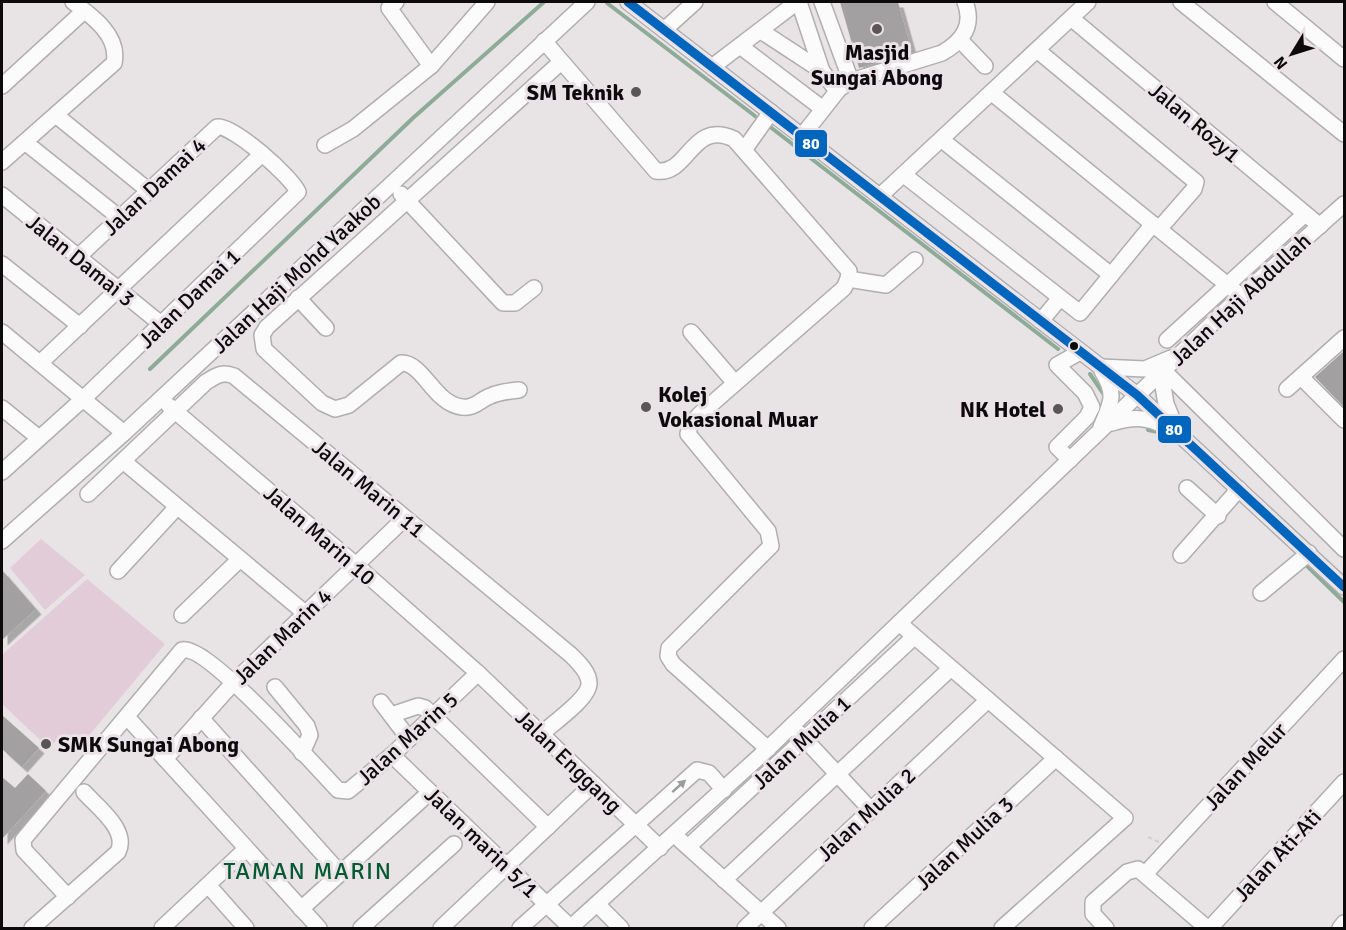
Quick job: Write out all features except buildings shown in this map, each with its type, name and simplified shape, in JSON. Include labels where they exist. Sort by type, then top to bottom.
[{"type":"street","points":[[325,145],[353,129],[431,66],[487,2]]},
{"type":"street","name":"Jalan Haji Mohd Yaakob","points":[[2,541],[124,433],[587,2]]},
{"type":"street","points":[[628,2],[1137,395],[1344,587]]},
{"type":"street","points":[[664,30],[694,2]]},
{"type":"street","points":[[712,67],[798,2],[822,71],[837,91]]},
{"type":"street","points":[[822,2],[850,81]]},
{"type":"street","points":[[802,136],[837,91],[850,81],[942,53],[960,40],[968,24],[964,2]]},
{"type":"street","points":[[1181,2],[1344,134]]},
{"type":"street","points":[[1275,2],[1344,59]]},
{"type":"street","points":[[880,196],[1071,18],[1083,3]]},
{"type":"street","points":[[389,4],[431,66]]},
{"type":"street","points":[[2,86],[79,6],[112,39],[116,52],[114,63],[57,116],[2,162]]},
{"type":"street","name":"Jalan Rozy1","points":[[1071,18],[1320,226]]},
{"type":"street","points":[[761,31],[822,71]]},
{"type":"street","points":[[960,40],[985,66]]},
{"type":"street","points":[[544,41],[656,171],[669,170],[704,138],[713,134],[722,134],[734,139],[849,270],[849,279],[844,288],[699,415],[690,425],[688,434],[768,531],[771,546],[669,648],[668,656],[673,664],[768,749]]},
{"type":"street","points":[[740,46],[823,109]]},
{"type":"street","points":[[904,176],[1080,313],[1111,275],[1194,189],[1196,183],[1037,50]]},
{"type":"street","points":[[519,390],[488,397],[466,408],[452,406],[414,368],[408,363],[401,363],[349,405],[342,408],[330,407],[264,349],[262,342],[267,327],[561,62]]},
{"type":"street","points":[[992,93],[1241,296]]},
{"type":"street","points":[[744,150],[771,112]]},
{"type":"street","points":[[57,116],[149,191]]},
{"type":"street","name":"Jalan Damai 4","points":[[78,257],[217,127],[228,129],[262,154]]},
{"type":"street","points":[[942,140],[1111,275]]},
{"type":"street","points":[[26,142],[120,218]]},
{"type":"street","points":[[40,363],[262,154]]},
{"type":"street","name":"Jalan Damai 1","points":[[2,470],[39,438],[87,402],[161,324],[295,197],[298,192],[296,187],[262,154]]},
{"type":"street","points":[[391,184],[503,303],[515,303],[534,288]]},
{"type":"street","name":"Jalan Damai 3","points":[[2,195],[161,324]]},
{"type":"street","name":"Jalan Haji Abdullah","points":[[570,928],[768,749],[1241,296],[1344,204]]},
{"type":"street","points":[[1167,340],[1305,214]]},
{"type":"street","points":[[849,279],[886,285],[915,261]]},
{"type":"street","points":[[2,264],[80,326]]},
{"type":"street","points":[[298,298],[326,328]]},
{"type":"street","points":[[1041,321],[1060,298]]},
{"type":"street","points":[[2,332],[124,433]]},
{"type":"street","points":[[691,333],[735,383]]},
{"type":"street","points":[[1287,389],[1302,378],[1344,338]]},
{"type":"street","points":[[1070,460],[1057,447],[1087,417],[1092,407],[1085,393],[1057,365],[1080,352]]},
{"type":"street","points":[[1099,364],[1145,369],[1161,364],[1183,352]]},
{"type":"street","points":[[1097,435],[1112,401],[1112,389],[1099,364]]},
{"type":"street","points":[[1162,372],[1166,404],[1179,434]]},
{"type":"street","points":[[1162,372],[1344,549]]},
{"type":"street","name":"Jalan Marin 11","points":[[88,494],[206,382],[219,374],[226,373],[234,376],[571,655],[583,668],[589,683],[585,695],[541,734]]},
{"type":"street","points":[[1302,378],[1344,420]]},
{"type":"street","name":"Jalan Marin 10","points":[[160,398],[356,565],[478,673]]},
{"type":"street","points":[[2,408],[39,438]]},
{"type":"street","points":[[1109,424],[1130,418],[1144,418],[1179,434]]},
{"type":"street","points":[[123,461],[305,613]]},
{"type":"street","points":[[1187,488],[1218,516]]},
{"type":"street","points":[[1181,555],[1218,516],[1239,489]]},
{"type":"street","points":[[118,571],[177,507]]},
{"type":"street","name":"Jalan Marin 4","points":[[165,759],[234,682],[405,518]]},
{"type":"street","points":[[1261,593],[1309,553]]},
{"type":"street","points":[[182,615],[240,559]]},
{"type":"street","points":[[899,623],[1125,818],[1002,928]]},
{"type":"street","name":"Jalan Mulia 1","points":[[687,847],[914,637]]},
{"type":"street","name":"Jalan Marin 5","points":[[127,717],[179,652],[184,649],[192,650],[234,682],[338,790],[343,792],[348,791],[393,755],[478,673]]},
{"type":"street","name":"Jalan Melur","points":[[1146,873],[1344,659]]},
{"type":"street","points":[[724,880],[951,668]]},
{"type":"street","name":"Jalan Enggang","points":[[478,673],[660,848]]},
{"type":"street","points":[[275,687],[308,726],[310,735],[302,753]]},
{"type":"street","name":"Jalan Mulia 2","points":[[745,928],[988,700]]},
{"type":"street","points":[[381,702],[409,739]]},
{"type":"street","points":[[391,715],[418,706],[434,716],[548,827]]},
{"type":"street","points":[[68,897],[24,850],[23,840],[62,791],[127,717],[319,928]]},
{"type":"street","points":[[201,718],[340,873]]},
{"type":"street","points":[[792,726],[871,810]]},
{"type":"street","name":"Jalan marin 5/1","points":[[393,755],[570,928]]},
{"type":"street","name":"Jalan Mulia 3","points":[[872,928],[1056,758]]},
{"type":"street","points":[[520,928],[697,770],[709,773],[724,790]]},
{"type":"street","name":"Jalan Ati-Ati","points":[[1209,928],[1344,782]]},
{"type":"street","points":[[441,928],[593,784]]},
{"type":"street","points":[[32,928],[118,852],[122,844],[120,834],[113,824],[84,792]]},
{"type":"street","points":[[301,909],[430,792]]},
{"type":"street","points":[[674,835],[778,928]]},
{"type":"street","points":[[361,928],[454,844]]},
{"type":"street","points":[[169,926],[246,849]]},
{"type":"street","points":[[1106,928],[1093,914],[1093,903],[1132,869],[1146,873],[1209,928]]},
{"type":"street","points":[[208,885],[246,928]]},
{"type":"street","points":[[597,904],[621,928]]},
{"type":"street","points":[[1340,928],[1344,924]]},
{"type":"shaded area","points":[[41,539],[85,575],[45,610],[10,568]]},
{"type":"shaded area","points":[[87,579],[165,644],[77,750],[61,736],[49,748],[2,704],[2,655]]},
{"type":"waterway","points":[[150,369],[413,118],[544,2]]},
{"type":"waterway","points":[[607,3],[755,116]]},
{"type":"waterway","points":[[769,126],[1058,349]]},
{"type":"waterway","points":[[1090,374],[1105,396]]},
{"type":"waterway","points":[[1148,430],[1158,432]]},
{"type":"waterway","points":[[1303,562],[1344,602]]},
{"type":"transit line","name":"80","points":[[628,2],[1137,395],[1344,587]]},
{"type":"place","name":"Masjid Sungai Abong","points":[[877,29]]},
{"type":"place","name":"SM Teknik","points":[[636,92]]},
{"type":"place","name":"Kolej Vokasional Muar","points":[[646,407]]},
{"type":"place","name":"NK Hotel","points":[[1058,409]]},
{"type":"place","name":"SMK Sungai Abong","points":[[46,744]]},
{"type":"district","name":"TAMAN MARIN","points":[[308,871]]}]
